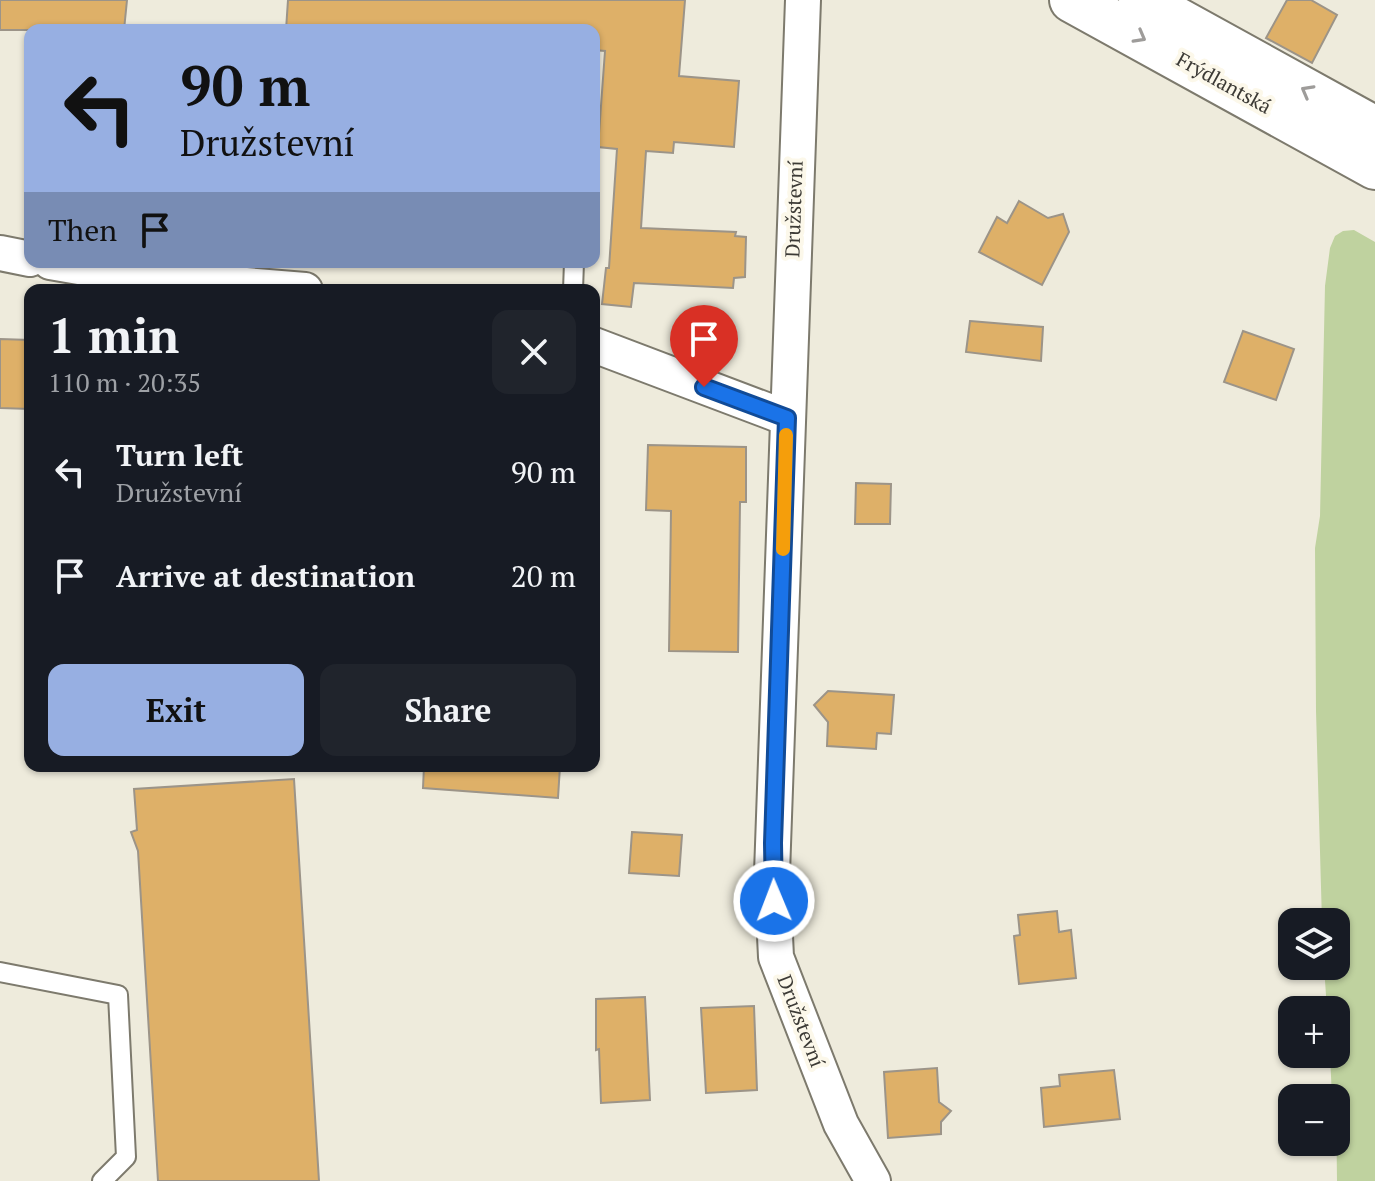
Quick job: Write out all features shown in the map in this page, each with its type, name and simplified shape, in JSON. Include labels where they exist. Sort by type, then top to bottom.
[{"type":"main road","name":"Frýdlantská","points":[[1072,0],[1375,167]]},
{"type":"main road","name":"Frýdlantská","points":[[1141,0],[1375,129]]},
{"type":"street","name":"Družstevní","points":[[803,0],[772,873],[776,957],[841,1124],[873,1181]]},
{"type":"street","points":[[0,253],[24,258]]},
{"type":"street","points":[[85,268],[125,275],[233,284]]},
{"type":"street","points":[[600,347],[787,418]]},
{"type":"lane","points":[[0,972],[118,995],[126,1157],[102,1181]]},
{"type":"green space","points":[[1354,230],[1375,242],[1375,1181],[1337,1181],[1337,1156],[1350,1156],[1350,1084],[1331,1084],[1331,1068],[1350,1068],[1350,996],[1326,996],[1325,980],[1350,980],[1350,908],[1322,908],[1315,548],[1320,516],[1325,286],[1330,248],[1335,236]]},
{"type":"building","points":[[0,0],[127,0],[125,24],[24,24],[24,30],[0,30]]},
{"type":"building","points":[[288,0],[685,0],[679,76],[739,81],[734,147],[674,142],[673,153],[646,151],[641,228],[736,232],[735,236],[746,237],[745,277],[734,278],[733,288],[634,283],[631,307],[602,304],[606,268],[609,268],[617,149],[600,147],[605,51],[600,51],[600,24],[286,24]]},
{"type":"building","points":[[1287,0],[1311,0],[1337,15],[1312,63],[1266,38]]},
{"type":"building","points":[[1019,201],[1048,218],[1063,214],[1069,232],[1042,285],[979,252],[997,217],[1007,223]]},
{"type":"building","points":[[970,321],[1043,327],[1041,361],[966,352]]},
{"type":"building","points":[[1243,331],[1294,349],[1276,400],[1224,382]]},
{"type":"building","points":[[0,339],[24,340],[24,409],[0,408]]},
{"type":"building","points":[[648,445],[746,447],[746,502],[740,502],[738,652],[669,651],[671,511],[646,510]]},
{"type":"building","points":[[856,483],[891,484],[890,524],[855,524]]},
{"type":"building","points":[[828,691],[894,695],[891,734],[877,733],[876,749],[827,746],[828,722],[814,705]]},
{"type":"building","points":[[424,772],[560,772],[558,798],[423,788]]},
{"type":"building","points":[[294,779],[319,1181],[158,1181],[138,851],[131,832],[137,830],[134,789]]},
{"type":"building","points":[[632,832],[682,835],[679,876],[629,873]]},
{"type":"building","points":[[1057,911],[1059,932],[1071,930],[1076,978],[1019,984],[1014,936],[1020,935],[1018,915]]},
{"type":"building","points":[[645,997],[650,1100],[601,1103],[599,1049],[596,1050],[596,999]]},
{"type":"building","points":[[754,1006],[757,1090],[706,1093],[701,1008]]},
{"type":"building","points":[[937,1068],[939,1102],[951,1111],[941,1122],[941,1134],[888,1138],[884,1072]]},
{"type":"building","points":[[1114,1070],[1120,1119],[1044,1127],[1041,1088],[1060,1086],[1059,1075]]},
{"type":"slow traffic","points":[[783,549],[786,435]]},
{"type":"route","points":[[704,387],[787,418],[772,873],[774,901]]}]
